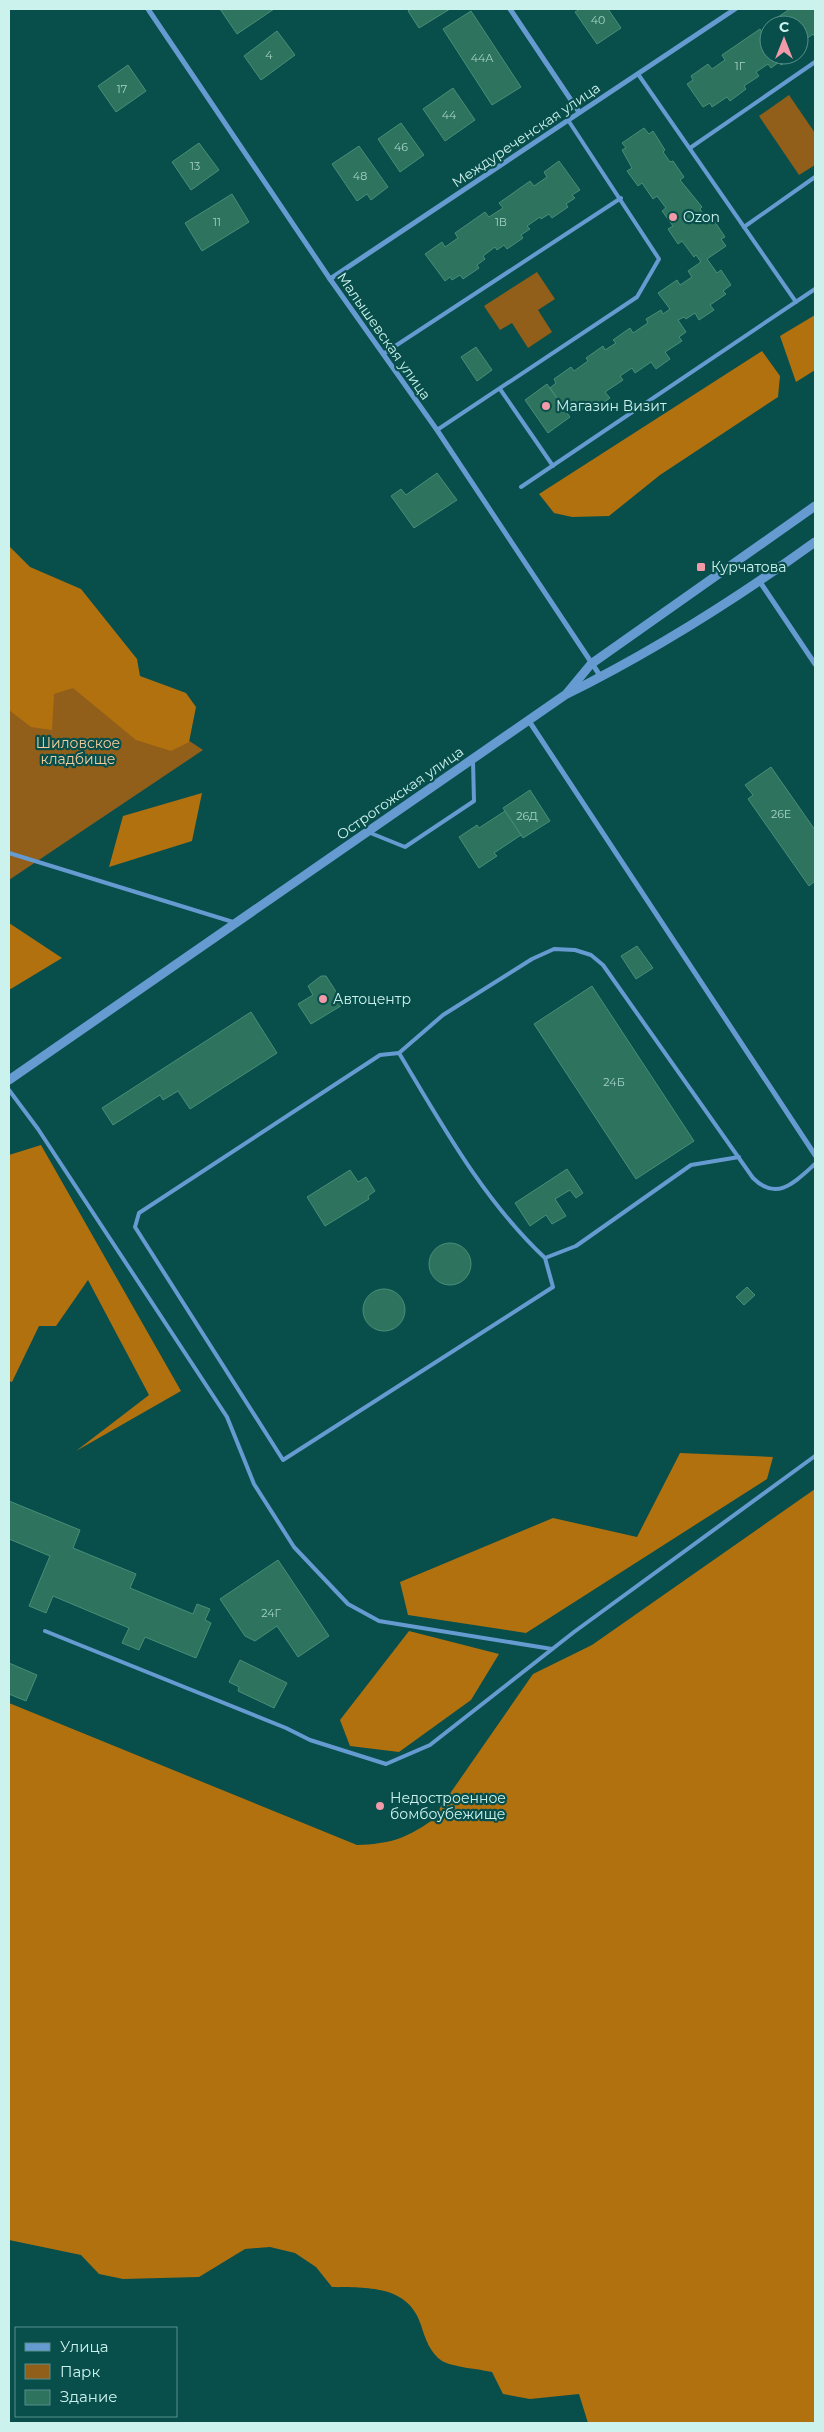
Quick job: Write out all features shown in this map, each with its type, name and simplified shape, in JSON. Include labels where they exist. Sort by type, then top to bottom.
[{"type":"street","name":"Малышевская улица","points":[[148,9],[330,279],[438,430],[601,677]]},
{"type":"street","points":[[510,9],[579,112]]},
{"type":"street","name":"Междуреченская улица","points":[[330,279],[735,9]]},
{"type":"street","points":[[565,695],[591,664],[815,506]]},
{"type":"street","name":"Острогожская улица","points":[[9,1080],[565,695],[601,677],[760,582],[815,542]]},
{"type":"street","points":[[760,582],[815,664]]},
{"type":"street","points":[[529,721],[815,1155]]},
{"type":"lane","points":[[690,148],[815,62]]},
{"type":"lane","points":[[638,74],[796,302]]},
{"type":"lane","points":[[438,430],[637,297],[659,259],[621,198],[568,120]]},
{"type":"lane","points":[[744,227],[815,177]]},
{"type":"lane","points":[[383,354],[621,198]]},
{"type":"lane","points":[[522,487],[815,289]]},
{"type":"lane","points":[[500,389],[553,466]]},
{"type":"lane","points":[[368,832],[405,847],[474,801],[473,759]]},
{"type":"lane","points":[[9,853],[236,923]]},
{"type":"lane","points":[[399,1053],[458,1151],[516,1231],[545,1258],[553,1287],[284,1460],[135,1227],[139,1213],[380,1055],[399,1053],[443,1015],[532,959],[554,949],[575,950],[591,955],[603,965],[762,1187],[774,1191],[796,1182],[815,1164]]},
{"type":"lane","points":[[9,1090],[38,1129],[227,1417],[254,1484],[294,1547],[348,1604],[378,1621],[552,1649]]},
{"type":"lane","points":[[545,1258],[576,1246],[691,1165],[739,1157]]},
{"type":"lane","points":[[45,1631],[286,1728],[310,1740],[386,1764],[430,1745],[552,1649],[815,1456]]},
{"type":"green space","points":[[789,95],[815,133],[815,165],[799,175],[759,116]]},
{"type":"green space","points":[[537,272],[555,299],[538,310],[552,332],[528,348],[512,323],[500,330],[484,306]]},
{"type":"green space","name":"Шиловское кладбище","points":[[9,622],[203,750],[9,880]]},
{"type":"shaded area","points":[[815,315],[815,370],[796,382],[780,336]]},
{"type":"shaded area","points":[[762,351],[780,376],[778,397],[660,475],[609,516],[572,517],[554,513],[539,494]]},
{"type":"shaded area","points":[[9,546],[30,567],[81,589],[137,659],[140,676],[186,693],[196,707],[189,742],[171,751],[136,740],[73,688],[54,694],[52,730],[31,727],[9,710]]},
{"type":"shaded area","points":[[202,793],[192,841],[109,867],[123,816]]},
{"type":"shaded area","points":[[9,923],[62,958],[9,990]]},
{"type":"shaded area","points":[[41,1145],[181,1391],[76,1451],[149,1395],[88,1280],[56,1326],[39,1326],[12,1382],[9,1381],[9,1155]]},
{"type":"shaded area","points":[[680,1453],[773,1457],[767,1479],[526,1633],[408,1615],[400,1582],[553,1518],[637,1537]]},
{"type":"shaded area","points":[[815,1489],[815,2423],[588,2423],[579,2394],[530,2399],[503,2394],[492,2372],[452,2365],[438,2358],[428,2345],[415,2312],[396,2295],[372,2289],[332,2287],[316,2267],[295,2253],[270,2247],[245,2249],[199,2277],[123,2279],[99,2274],[81,2255],[9,2240],[9,1703],[357,1845],[388,1842],[405,1836],[431,1821],[533,1674],[592,1645]]},
{"type":"shaded area","points":[[409,1631],[499,1654],[471,1700],[399,1752],[350,1746],[340,1720]]},
{"type":"building","points":[[220,9],[274,9],[237,34]]},
{"type":"building","points":[[412,9],[450,9],[419,28],[408,11]]},
{"type":"building","points":[[580,9],[608,9],[621,28],[597,44],[575,12]]},
{"type":"building","points":[[790,9],[815,9],[815,37],[813,34],[809,37],[809,15],[781,15]]},
{"type":"building","points":[[471,11],[521,87],[492,105],[443,29]]},
{"type":"building","points":[[759,30],[759,65],[766,65],[756,72],[759,76],[744,86],[746,89],[730,101],[727,97],[712,107],[710,103],[703,107],[687,84],[693,80],[691,76],[708,64],[712,69],[725,60],[722,55]]},
{"type":"building","points":[[277,31],[295,55],[261,80],[244,56]]},
{"type":"building","points":[[128,65],[146,91],[116,112],[98,86]]},
{"type":"building","points":[[453,88],[475,120],[445,141],[423,109]]},
{"type":"building","points":[[401,123],[424,155],[400,172],[378,139]]},
{"type":"building","points":[[644,128],[649,134],[653,131],[665,150],[663,152],[670,162],[673,161],[684,177],[680,180],[702,207],[700,209],[709,222],[713,219],[725,237],[721,239],[726,246],[707,259],[717,273],[721,270],[731,285],[723,291],[726,294],[710,305],[714,310],[699,320],[695,313],[686,319],[684,317],[678,320],[686,332],[679,337],[682,341],[665,352],[670,359],[656,369],[651,362],[635,373],[632,368],[620,376],[623,380],[605,392],[610,398],[596,408],[592,402],[577,413],[574,408],[567,413],[550,388],[556,383],[554,379],[571,367],[574,371],[588,361],[586,358],[603,346],[605,350],[616,343],[613,340],[630,328],[633,333],[648,323],[646,319],[661,310],[663,314],[670,309],[658,293],[677,280],[680,285],[692,277],[688,271],[701,262],[696,255],[694,257],[682,241],[678,244],[668,229],[673,226],[662,211],[666,208],[657,196],[653,199],[642,183],[638,186],[627,171],[632,168],[622,150],[626,148],[622,143]]},
{"type":"building","points":[[199,143],[219,170],[191,190],[172,162]]},
{"type":"building","points":[[359,146],[388,187],[371,200],[367,194],[357,201],[332,164]]},
{"type":"building","points":[[559,161],[580,190],[572,195],[575,198],[566,204],[568,207],[552,218],[549,214],[541,219],[540,217],[527,226],[530,229],[521,235],[523,238],[507,249],[504,245],[497,250],[495,247],[483,256],[485,259],[477,265],[479,268],[463,279],[460,275],[452,280],[450,277],[445,281],[425,254],[442,242],[445,247],[458,238],[455,233],[485,212],[489,217],[503,208],[499,203],[530,181],[534,186],[547,177],[544,172]]},
{"type":"building","points":[[232,194],[249,222],[202,251],[185,223]]},
{"type":"building","points":[[476,347],[492,370],[477,381],[461,357]]},
{"type":"building","name":"Магазин Визит","points":[[547,384],[570,417],[548,433],[525,400]]},
{"type":"building","points":[[437,473],[457,500],[414,528],[391,496],[401,489],[406,495]]},
{"type":"building","points":[[771,767],[815,830],[815,881],[809,886],[748,799],[753,795],[745,785]]},
{"type":"building","points":[[530,790],[550,821],[523,838],[503,808]]},
{"type":"building","points":[[505,811],[521,835],[494,853],[497,856],[479,868],[459,837],[477,825],[479,828]]},
{"type":"building","points":[[637,946],[653,968],[636,979],[621,956]]},
{"type":"building","name":"Автоцентр","points":[[321,976],[326,976],[344,1004],[311,1024],[298,1004],[313,995],[308,986]]},
{"type":"building","points":[[592,986],[694,1141],[636,1179],[534,1024]]},
{"type":"building","points":[[251,1012],[277,1053],[190,1109],[178,1091],[163,1100],[160,1095],[113,1125],[102,1108]]},
{"type":"building","points":[[567,1169],[583,1193],[576,1198],[570,1190],[555,1199],[566,1216],[552,1224],[546,1215],[530,1226],[515,1203]]},
{"type":"building","points":[[350,1170],[358,1182],[366,1177],[375,1191],[368,1196],[369,1199],[325,1226],[307,1197]]},
{"type":"building","points":[[450,1243],[465,1249],[471,1264],[465,1279],[450,1285],[435,1279],[429,1264],[435,1249]]},
{"type":"building","points":[[747,1287],[755,1295],[744,1305],[736,1297]]},
{"type":"building","points":[[384,1289],[399,1295],[405,1310],[399,1325],[384,1331],[369,1325],[363,1310],[369,1295]]},
{"type":"building","points":[[9,1501],[80,1530],[73,1548],[136,1574],[130,1588],[193,1614],[197,1604],[210,1609],[205,1620],[211,1623],[196,1658],[145,1637],[139,1650],[122,1643],[129,1628],[53,1596],[46,1613],[29,1606],[50,1556],[9,1539]]},
{"type":"building","points":[[278,1560],[329,1636],[298,1657],[277,1626],[255,1641],[245,1636],[220,1599]]},
{"type":"building","points":[[240,1660],[287,1683],[274,1708],[238,1691],[239,1687],[229,1682]]},
{"type":"building","points":[[9,1663],[37,1675],[26,1701],[9,1694]]},
{"type":"place","name":"Ozon","points":[[673,217]]},
{"type":"place","name":"Магазин Визит","points":[[546,406]]},
{"type":"place","name":"Курчатова","points":[[701,567]]},
{"type":"place","name":"Автоцентр","points":[[323,999]]},
{"type":"place","name":"Недостроенное бомбоубежище","points":[[380,1806]]}]
